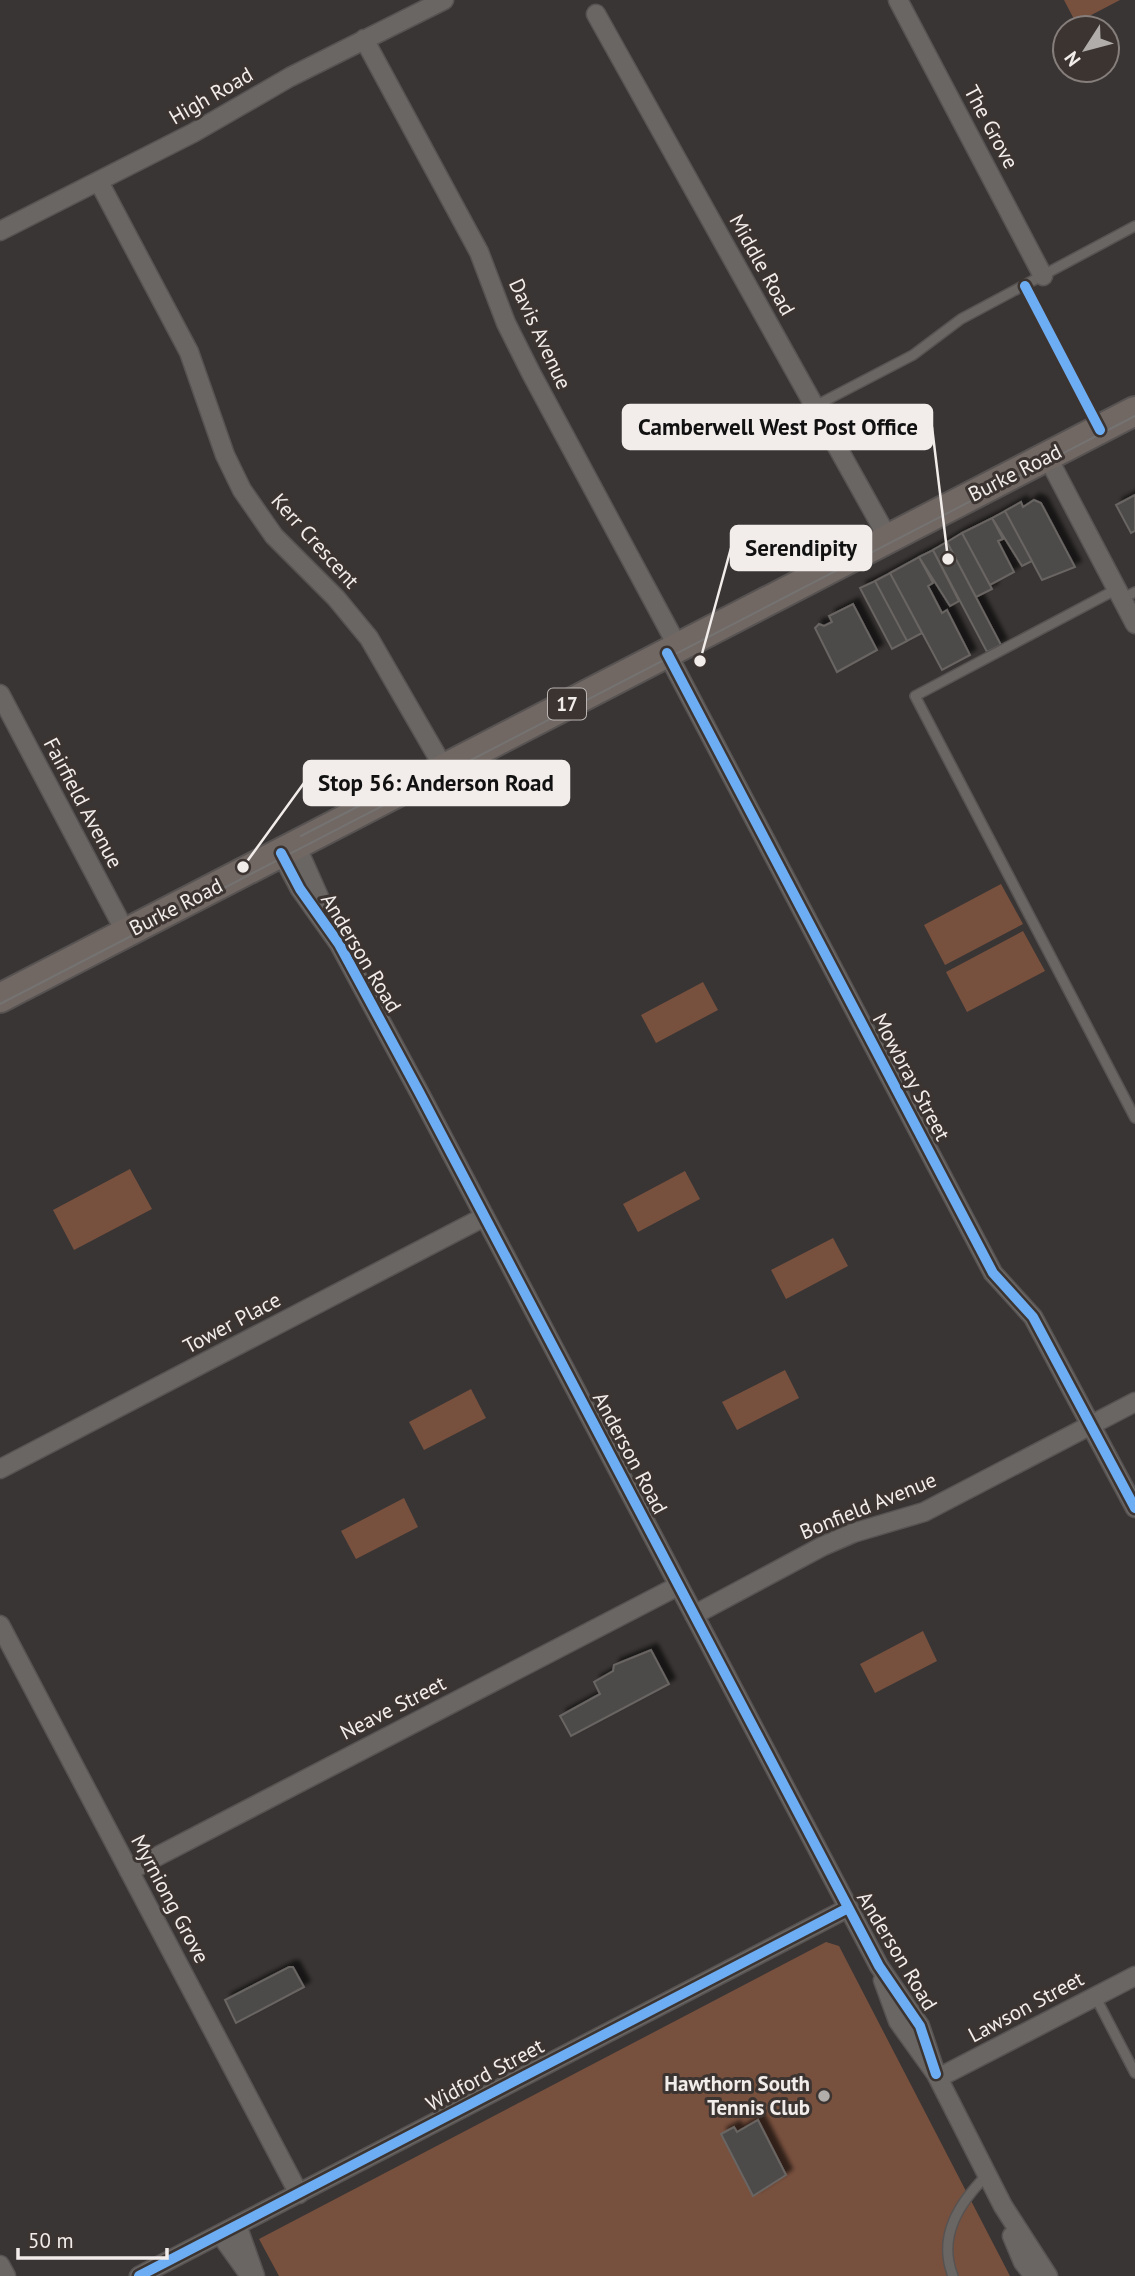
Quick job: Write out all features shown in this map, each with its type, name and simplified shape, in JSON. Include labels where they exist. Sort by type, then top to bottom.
[{"type":"main road","name":"Burke Road","points":[[0,998],[1135,411]]},
{"type":"street","name":"High Road","points":[[0,231],[99,182],[364,39],[444,0]]},
{"type":"street","name":"The Grove","points":[[898,0],[1043,276]]},
{"type":"street","name":"Middle Road","points":[[596,14],[888,538]]},
{"type":"street","name":"Davis Avenue","points":[[364,39],[479,252],[506,323],[672,650]]},
{"type":"street","name":"Kerr Crescent","points":[[99,182],[193,360],[225,455],[242,490],[274,536],[336,598],[369,638],[444,768]]},
{"type":"street","points":[[1047,456],[1125,594],[1135,624]]},
{"type":"street","name":"Mowbray Street","points":[[672,650],[993,1273],[1033,1317],[1135,1508]]},
{"type":"street","name":"Fairfield Avenue","points":[[0,694],[126,933]]},
{"type":"street","name":"Anderson Road","points":[[289,849],[879,1966],[898,2021],[937,2076],[1003,2206],[1048,2276]]},
{"type":"street","name":"Tower Place","points":[[0,1469],[484,1217]]},
{"type":"street","name":"Bonfield Avenue","points":[[694,1615],[823,1546],[853,1533],[924,1512],[1135,1402]]},
{"type":"street","name":"Neave Street","points":[[129,1871],[678,1586]]},
{"type":"street","name":"Myrniong Grove","points":[[0,1626],[299,2194]]},
{"type":"street","name":"Widford Street","points":[[139,2276],[848,1908]]},
{"type":"street","name":"Lawson Street","points":[[937,2076],[1135,1976]]},
{"type":"street","name":"Anderson Road","points":[[1003,2206],[1015,2246],[1034,2276]]},
{"type":"street","points":[[237,2225],[253,2276]]},
{"type":"street","points":[[220,2234],[253,2276]]},
{"type":"street","points":[[0,2264],[6,2276]]},
{"type":"lane","points":[[815,406],[914,355],[961,319],[1135,226]]},
{"type":"lane","points":[[1125,594],[915,696],[1135,1118]]},
{"type":"lane","points":[[1095,1996],[1135,2073]]},
{"type":"lane","points":[[953,2276],[948,2254],[957,2210],[987,2175]]},
{"type":"shaded area","points":[[1064,0],[1120,0],[1093,14],[1071,14]]},
{"type":"shaded area","points":[[1001,884],[1023,924],[945,965],[924,925]]},
{"type":"shaded area","points":[[1023,931],[1045,971],[967,1012],[946,972]]},
{"type":"shaded area","points":[[703,982],[718,1010],[656,1043],[641,1015]]},
{"type":"shaded area","points":[[130,1169],[152,1209],[74,1250],[53,1210]]},
{"type":"shaded area","points":[[685,1171],[700,1199],[638,1232],[623,1204]]},
{"type":"shaded area","points":[[833,1238],[848,1266],[786,1299],[771,1270]]},
{"type":"shaded area","points":[[785,1370],[799,1398],[737,1430],[722,1402]]},
{"type":"shaded area","points":[[471,1389],[486,1418],[424,1450],[409,1422]]},
{"type":"shaded area","points":[[404,1498],[418,1527],[356,1559],[341,1531]]},
{"type":"shaded area","points":[[923,1631],[937,1661],[875,1693],[860,1664]]},
{"type":"shaded area","points":[[826,1942],[839,1946],[1010,2276],[279,2276],[259,2239]]},
{"type":"building","points":[[1135,495],[1135,531],[1131,533],[1116,505]]},
{"type":"building","points":[[1034,500],[1041,503],[1075,567],[1042,580],[1005,511],[1021,502],[1023,507]]},
{"type":"building","points":[[1005,511],[1032,561],[1022,566],[992,518]]},
{"type":"building","points":[[992,518],[1003,539],[998,541],[1014,572],[990,585],[962,533]]},
{"type":"building","points":[[962,533],[992,589],[976,597],[947,542]]},
{"type":"building","points":[[947,542],[1001,645],[987,652],[933,550]]},
{"type":"building","points":[[933,550],[959,601],[950,606],[919,557]]},
{"type":"building","points":[[919,557],[933,583],[928,586],[942,613],[947,610],[970,655],[942,670],[890,573]]},
{"type":"building","points":[[890,573],[922,633],[907,641],[875,581]]},
{"type":"building","points":[[875,581],[907,641],[892,649],[860,588]]},
{"type":"building","points":[[853,604],[877,650],[837,672],[815,628],[819,624],[824,626],[832,622],[829,616]]},
{"type":"building","points":[[651,1650],[669,1684],[571,1736],[560,1716],[600,1694],[594,1682],[613,1671],[614,1665]]},
{"type":"building","points":[[293,1967],[304,1987],[236,2023],[225,2000]]},
{"type":"building","points":[[758,2120],[786,2175],[753,2196],[721,2134],[734,2127],[737,2132]]},
{"type":"tram line","points":[[0,1004],[1135,416]]},
{"type":"tram line","points":[[301,836],[382,794]]},
{"type":"cycle path","points":[[1025,286],[1100,430]]},
{"type":"cycle path","points":[[667,653],[993,1273],[1033,1317],[1135,1508]]},
{"type":"cycle path","points":[[281,853],[300,889],[339,944],[419,1092],[879,1966],[920,2026],[936,2074]]},
{"type":"cycle path","points":[[139,2276],[848,1908]]},
{"type":"place","name":"Camberwell West Post Office","points":[[948,559]]},
{"type":"place","name":"Serendipity","points":[[700,661]]},
{"type":"place","name":"Stop 56: Anderson Road","points":[[243,867]]},
{"type":"place","name":"Hawthorn South Tennis Club","points":[[824,2096]]}]
